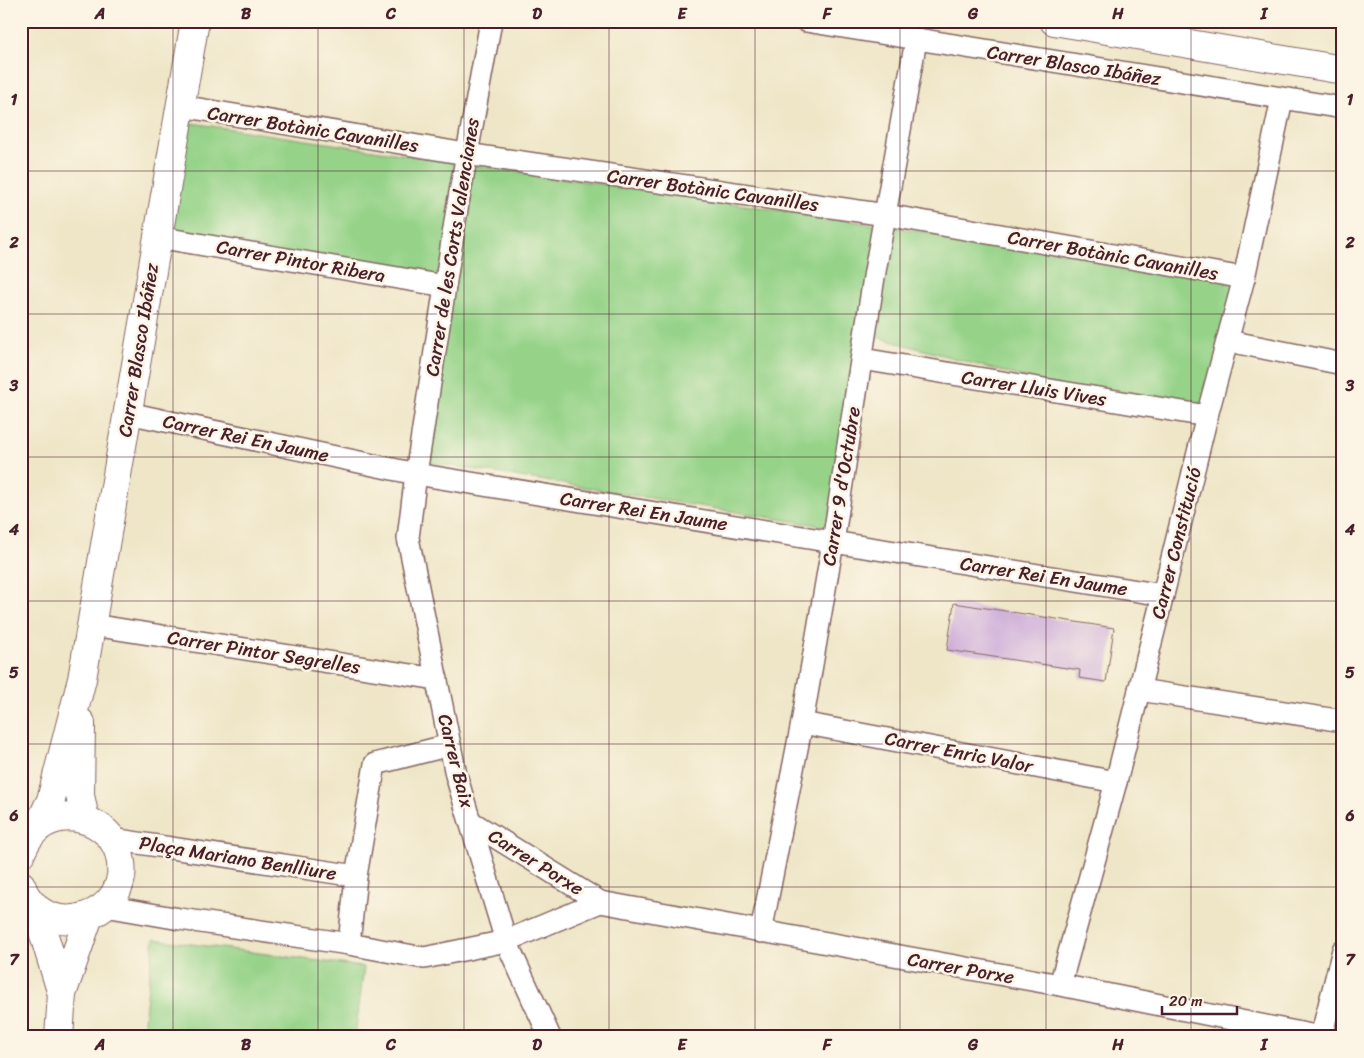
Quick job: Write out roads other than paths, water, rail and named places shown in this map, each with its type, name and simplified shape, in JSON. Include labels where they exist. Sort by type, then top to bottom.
[{"type":"street","name":"Carrer Blasco Ibáñez","points":[[21,853],[27,840],[38,827],[51,800],[82,679],[195,21]]},
{"type":"street","name":"Carrer de les Corts Valencianes","points":[[416,474],[466,154],[491,21]]},
{"type":"street","name":"Carrer Blasco Ibáñez","points":[[806,21],[1343,108]]},
{"type":"street","name":"Carrer Blasco Ibáñez","points":[[1054,21],[1343,70]]},
{"type":"street","name":"Carrer 9 d'Octubre","points":[[761,932],[802,723],[916,40]]},
{"type":"street","name":"Carrer Constitució","points":[[1060,986],[1116,782],[1164,595],[1206,416],[1244,278],[1282,99]]},
{"type":"street","name":"Carrer Botànic Cavanilles","points":[[181,106],[466,154],[886,215],[1244,278]]},
{"type":"street","name":"Carrer Pintor Ribera","points":[[157,237],[445,286]]},
{"type":"street","points":[[1228,341],[1343,364]]},
{"type":"street","name":"Carrer Lluis Vives","points":[[862,359],[1206,416]]},
{"type":"street","name":"Carrer Rei En Jaume","points":[[128,413],[416,474],[1164,595]]},
{"type":"street","name":"Carrer Baix","points":[[416,474],[408,538],[456,776],[506,941],[550,1037]]},
{"type":"street","name":"Carrer Pintor Segrelles","points":[[92,625],[437,679]]},
{"type":"street","name":"Carrer Blasco Ibáñez","points":[[82,679],[80,795],[85,819]]},
{"type":"street","points":[[1139,690],[1343,721]]},
{"type":"street","name":"Carrer Enric Valor","points":[[802,723],[1116,782]]},
{"type":"street","points":[[356,876],[375,764],[450,745]]},
{"type":"street","points":[[38,827],[53,819],[69,816],[85,819],[100,826],[112,839],[119,852],[122,866],[120,881],[114,894],[97,911],[62,994],[59,1037]]},
{"type":"street","name":"Carrer Porxe","points":[[471,822],[600,902],[1060,986],[1321,1037]]},
{"type":"street","name":"Plaça Mariano Benlliure","points":[[112,839],[356,876],[349,944]]},
{"type":"street","points":[[26,896],[47,914],[60,919],[75,920],[97,911],[180,919],[349,944],[424,958],[506,941]]},
{"type":"street","points":[[26,896],[62,994]]},
{"type":"street","name":"Carrer Porxe","points":[[506,941],[600,902]]},
{"type":"street","points":[[1321,1037],[1340,975],[1343,950]]}]
